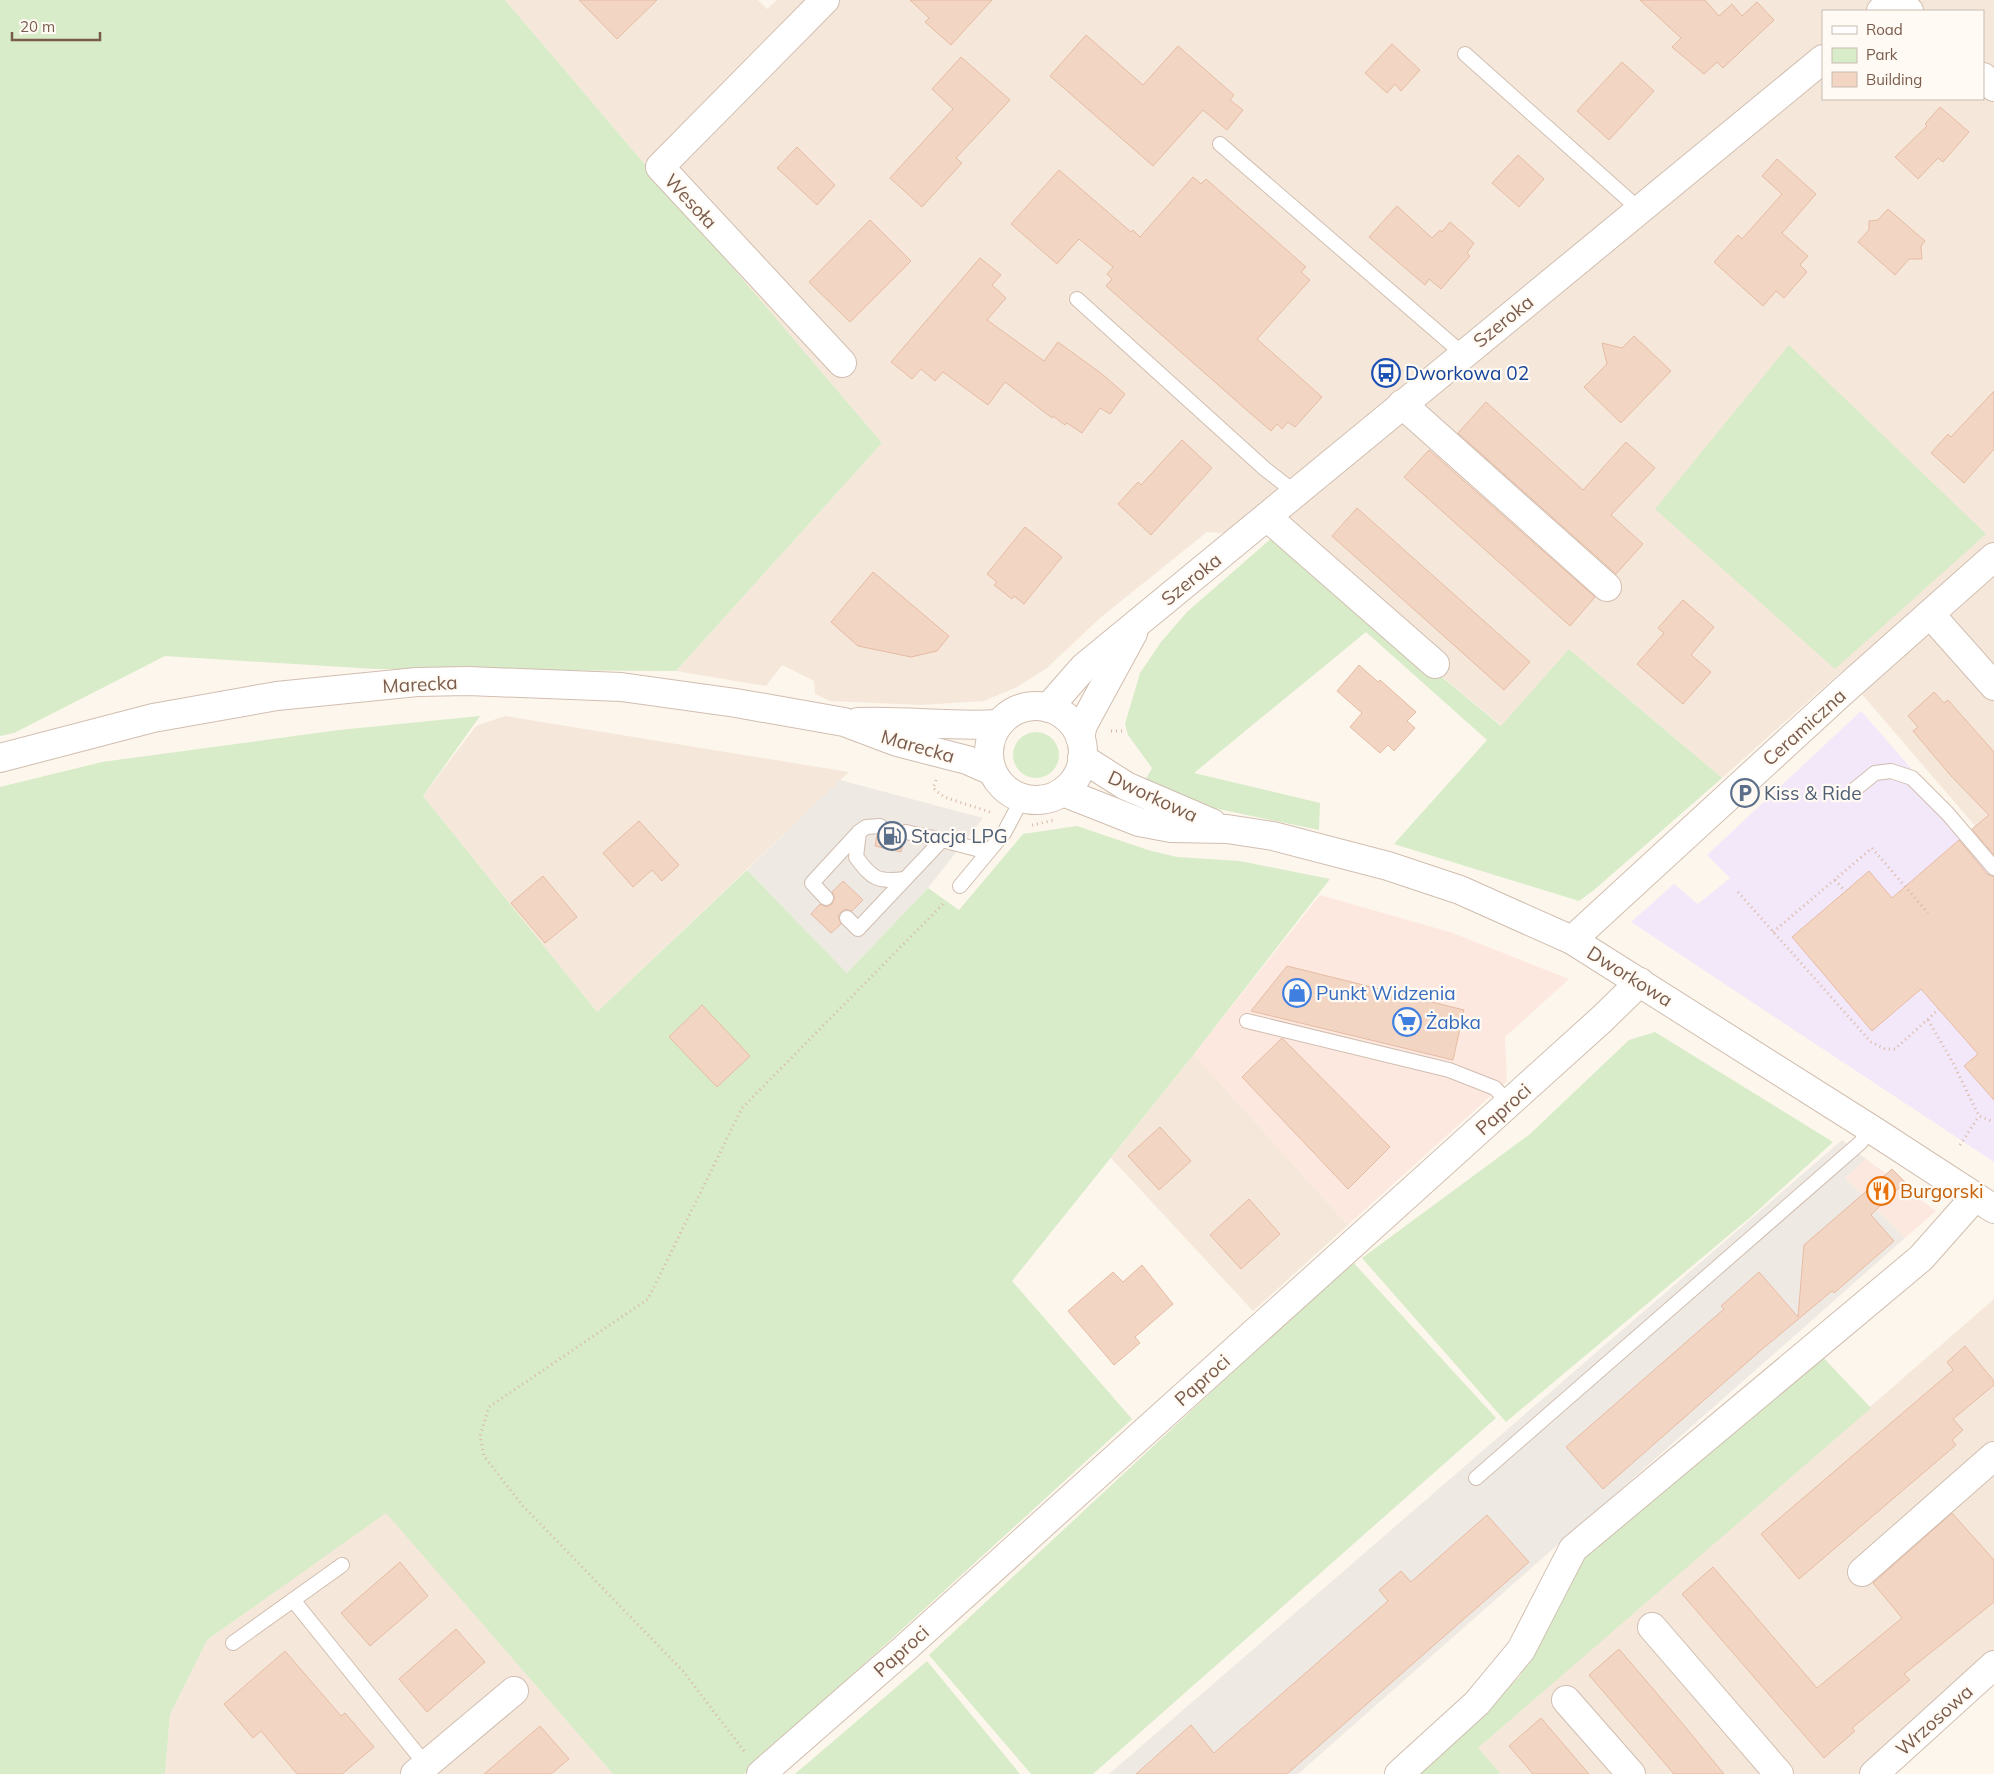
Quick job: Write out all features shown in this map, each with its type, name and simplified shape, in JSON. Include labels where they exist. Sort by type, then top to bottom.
[{"type":"street","name":"Wesoła","points":[[825,0],[660,167],[842,363]]},
{"type":"street","points":[[1882,10],[1896,0],[1908,10]]},
{"type":"street","name":"Szeroka","points":[[1048,708],[1084,667],[1822,60]]},
{"type":"street","points":[[1984,78],[1994,87]]},
{"type":"street","points":[[1402,404],[1607,587]]},
{"type":"street","points":[[1267,517],[1435,664]]},
{"type":"street","name":"Ceramiczna","points":[[1572,940],[1994,557]]},
{"type":"street","points":[[1930,614],[1994,686]]},
{"type":"street","name":"Szeroka","points":[[1081,747],[1138,623]]},
{"type":"street","name":"Marecka","points":[[0,758],[162,716],[277,696],[416,682],[543,682],[621,687],[736,703],[844,722],[897,742],[967,760],[992,771]]},
{"type":"street","points":[[1037,706],[1048,708],[1067,719],[1081,747],[1080,771],[1063,792],[1051,798],[1037,801],[1022,799],[1009,793],[999,783],[992,771],[989,747],[998,724],[1006,717],[1020,709],[1037,706]]},
{"type":"street","name":"Marecka","points":[[844,722],[891,720],[950,726],[998,724]]},
{"type":"street","name":"Dworkowa","points":[[1081,747],[1126,786],[1227,829]]},
{"type":"street","name":"Dworkowa","points":[[1063,792],[1139,822],[1171,828],[1227,829],[1282,838],[1388,866],[1460,890],[1572,940],[1985,1203]]},
{"type":"street","name":"Paproci","points":[[761,1774],[903,1650],[1509,1104],[1640,982]]},
{"type":"street","points":[[1399,1774],[1477,1703],[1521,1650],[1573,1549],[1985,1203]]},
{"type":"street","points":[[1862,1572],[1994,1456]]},
{"type":"street","points":[[1652,1627],[1779,1774]]},
{"type":"street","name":"Wrzosowa","points":[[1874,1774],[1994,1666]]},
{"type":"street","points":[[421,1769],[514,1691]]},
{"type":"street","points":[[1566,1700],[1631,1774]]},
{"type":"lane","points":[[1465,54],[1640,210]]},
{"type":"lane","points":[[1220,144],[1463,354]]},
{"type":"lane","points":[[1077,299],[1265,469],[1296,493]]},
{"type":"lane","points":[[1854,790],[1875,773],[1891,771],[1912,778],[1948,814],[1994,868]]},
{"type":"lane","points":[[960,886],[1004,833],[1022,799]]},
{"type":"lane","points":[[826,898],[812,883],[859,832],[866,827],[880,826]]},
{"type":"lane","points":[[859,832],[856,857],[867,872],[883,881],[906,879]]},
{"type":"lane","points":[[906,832],[988,852]]},
{"type":"lane","points":[[847,918],[858,929],[942,840]]},
{"type":"lane","points":[[1247,1021],[1449,1070],[1495,1088],[1509,1104]]},
{"type":"lane","points":[[1476,1478],[1860,1143],[1871,1129]]},
{"type":"lane","points":[[233,1642],[342,1565]]},
{"type":"lane","points":[[293,1600],[421,1769]]},
{"type":"path","points":[[933,788],[944,797],[992,813]]},
{"type":"path","points":[[1773,932],[1872,848],[1928,913]]},
{"type":"path","points":[[1835,880],[1845,891]]},
{"type":"path","points":[[761,1774],[683,1671],[522,1505],[484,1456],[480,1436],[489,1407],[648,1299],[742,1108],[960,886]]},
{"type":"path","points":[[1738,892],[1871,1042],[1885,1049],[1895,1049],[1939,1009]]},
{"type":"path","points":[[1928,1020],[1952,1061],[1979,1116],[1994,1122]]},
{"type":"path","points":[[1960,1145],[1979,1116]]},
{"type":"shaded area","points":[[505,0],[758,0],[767,9],[777,0],[1994,0],[1994,848],[1842,671],[1722,778],[1569,649],[1502,726],[1273,537],[1207,532],[1100,618],[1047,668],[1017,687],[984,701],[921,705],[830,701],[815,694],[814,681],[782,665],[766,686],[676,671],[882,443]]},
{"type":"shaded area","points":[[1861,711],[1994,863],[1994,1162],[1631,922],[1674,884],[1698,904],[1730,878],[1707,855]]},
{"type":"shaded area","points":[[505,716],[849,772],[597,1012],[423,796],[476,726]]},
{"type":"shaded area","points":[[840,780],[983,818],[928,888],[847,973],[747,870]]},
{"type":"shaded area","points":[[1320,895],[1450,932],[1569,979],[1505,1037],[1507,1081],[1348,1225],[1194,1054]]},
{"type":"shaded area","points":[[1194,1054],[1348,1225],[1253,1311],[1111,1158]]},
{"type":"shaded area","points":[[1842,1140],[1866,1159],[1845,1178],[1905,1238],[1298,1774],[1109,1774]]},
{"type":"shaded area","points":[[1866,1159],[1936,1211],[1905,1238],[1844,1177]]},
{"type":"shaded area","points":[[1994,1299],[1994,1665],[1874,1774],[1501,1774],[1478,1748]]},
{"type":"shaded area","points":[[386,1512],[613,1774],[165,1774],[170,1715],[207,1640]]},
{"type":"green space","points":[[0,0],[505,0],[882,443],[676,671],[375,669],[165,656],[14,733],[0,736]]},
{"type":"green space","points":[[1789,345],[1986,534],[1835,669],[1655,509]]},
{"type":"green space","points":[[1273,537],[1501,726],[1569,649],[1722,778],[1579,901],[1394,844],[1487,740],[1366,632],[1194,773],[1320,803],[1319,830],[1204,806],[1143,784],[1152,768],[1128,735],[1125,724],[1140,673],[1161,642],[1187,612]]},
{"type":"green space","points":[[480,716],[423,796],[597,1012],[747,870],[847,973],[928,888],[959,910],[1023,834],[1077,826],[1148,850],[1177,857],[1240,861],[1330,879],[1194,1054],[1012,1281],[1132,1419],[744,1774],[613,1774],[386,1513],[207,1640],[170,1715],[165,1774],[0,1774],[0,787],[102,762],[339,730]]},
{"type":"green space","points":[[1036,732],[1049,736],[1055,742],[1059,755],[1055,768],[1049,774],[1036,778],[1023,774],[1017,768],[1013,755],[1017,742],[1023,736]]},
{"type":"green space","points":[[1655,1032],[1833,1142],[1753,1215],[1506,1422],[1362,1258],[1530,1134],[1629,1040]]},
{"type":"green space","points":[[1352,1261],[1496,1418],[1093,1774],[1031,1774],[929,1655]]},
{"type":"green space","points":[[1819,1353],[1871,1408],[1478,1748],[1501,1774],[1419,1774],[1520,1676],[1575,1554]]},
{"type":"green space","points":[[927,1661],[1020,1774],[795,1774]]},
{"type":"building","points":[[579,0],[657,0],[617,39]]},
{"type":"building","points":[[910,0],[992,0],[951,45],[925,22],[929,18]]},
{"type":"building","points":[[1640,0],[1705,0],[1719,16],[1732,4],[1742,16],[1757,2],[1774,20],[1723,68],[1717,62],[1704,74],[1672,47],[1681,38]]},
{"type":"building","points":[[1086,35],[1143,85],[1178,46],[1234,95],[1230,100],[1243,110],[1227,130],[1203,110],[1153,166],[1050,76]]},
{"type":"building","points":[[1392,44],[1420,70],[1401,91],[1395,84],[1387,93],[1365,73]]},
{"type":"building","points":[[961,57],[1010,100],[956,158],[962,163],[922,207],[890,178],[953,109],[932,89]]},
{"type":"building","points":[[1622,62],[1654,91],[1609,140],[1577,111]]},
{"type":"building","points":[[1940,107],[1969,132],[1943,162],[1938,158],[1918,179],[1895,157],[1927,126],[1925,124]]},
{"type":"building","points":[[797,147],[835,185],[817,205],[777,168]]},
{"type":"building","points":[[1518,155],[1544,179],[1519,207],[1492,183]]},
{"type":"building","points":[[1777,159],[1816,194],[1782,233],[1808,256],[1800,265],[1807,272],[1784,298],[1776,291],[1763,306],[1714,262],[1738,235],[1742,239],[1782,194],[1762,176]]},
{"type":"building","points":[[1059,170],[1131,232],[1133,230],[1140,237],[1193,177],[1201,184],[1206,179],[1306,267],[1301,272],[1310,280],[1257,339],[1322,397],[1295,427],[1288,422],[1282,429],[1277,424],[1271,431],[1250,413],[1106,286],[1112,279],[1107,274],[1113,267],[1079,239],[1057,264],[1011,224]]},
{"type":"building","points":[[1397,206],[1432,238],[1440,230],[1442,232],[1450,222],[1474,243],[1467,253],[1470,256],[1441,289],[1429,279],[1425,285],[1369,237]]},
{"type":"building","points":[[1888,209],[1925,241],[1921,246],[1922,259],[1909,259],[1895,275],[1858,242],[1869,230],[1869,221],[1878,220]]},
{"type":"building","points":[[870,220],[911,261],[850,322],[809,282]]},
{"type":"building","points":[[980,258],[1001,275],[992,285],[1006,298],[987,320],[1044,361],[1058,342],[1102,374],[1125,394],[1110,414],[1100,408],[1082,433],[1067,423],[1065,425],[1053,416],[1052,418],[1005,382],[988,405],[943,372],[935,381],[921,369],[912,379],[891,362]]},
{"type":"building","points":[[1634,336],[1671,371],[1621,423],[1584,387],[1607,364],[1602,343],[1622,348]]},
{"type":"building","points":[[1994,391],[1994,449],[1964,483],[1931,453],[1948,434],[1951,437]]},
{"type":"building","points":[[1486,402],[1583,490],[1626,442],[1655,468],[1611,515],[1643,544],[1616,574],[1458,433]]},
{"type":"building","points":[[1182,440],[1212,468],[1151,535],[1118,504],[1138,482],[1141,485]]},
{"type":"building","points":[[1429,450],[1595,597],[1570,626],[1404,477]]},
{"type":"building","points":[[1357,508],[1530,662],[1504,690],[1332,536]]},
{"type":"building","points":[[1025,527],[1062,557],[1024,604],[1014,596],[1012,599],[994,585],[997,582],[987,574]]},
{"type":"building","points":[[873,572],[949,636],[937,651],[911,657],[858,646],[831,622]]},
{"type":"building","points":[[1683,600],[1714,627],[1691,655],[1711,672],[1683,704],[1637,664],[1664,633],[1658,628]]},
{"type":"building","points":[[1359,665],[1378,682],[1380,680],[1416,712],[1407,721],[1415,728],[1394,751],[1388,745],[1380,753],[1350,727],[1362,713],[1337,691]]},
{"type":"building","points":[[1934,692],[1944,703],[1948,700],[1994,752],[1994,855],[1972,829],[1989,815],[1951,776],[1913,731],[1918,727],[1908,716]]},
{"type":"building","points":[[639,821],[679,865],[662,881],[652,870],[633,887],[603,853]]},
{"type":"building","points":[[888,822],[901,825],[897,831],[900,838],[904,840],[901,852],[875,846],[877,835],[888,830]]},
{"type":"building","points":[[1959,840],[1987,874],[1994,877],[1994,1100],[1964,1066],[1978,1054],[1921,989],[1872,1031],[1792,937],[1869,871],[1892,898]]},
{"type":"building","points":[[543,876],[577,917],[545,943],[511,903]]},
{"type":"building","points":[[843,881],[863,900],[852,911],[845,909],[841,912],[838,916],[841,924],[831,933],[811,914],[820,904],[827,907],[832,904],[835,897],[832,892]]},
{"type":"building","points":[[1287,966],[1464,1010],[1453,1060],[1251,1011]]},
{"type":"building","points":[[702,1005],[750,1056],[717,1087],[669,1037]]},
{"type":"building","points":[[1282,1038],[1390,1147],[1348,1189],[1242,1077]]},
{"type":"building","points":[[1160,1127],[1191,1161],[1159,1190],[1128,1156]]},
{"type":"building","points":[[1892,1169],[1905,1182],[1871,1215],[1894,1241],[1834,1293],[1832,1291],[1760,1351],[1603,1489],[1566,1447],[1724,1309],[1721,1306],[1759,1272],[1798,1317],[1804,1245]]},
{"type":"building","points":[[1249,1199],[1280,1234],[1241,1269],[1210,1235]]},
{"type":"building","points":[[1142,1265],[1173,1304],[1135,1337],[1140,1343],[1114,1365],[1068,1311],[1113,1272],[1123,1282]]},
{"type":"building","points":[[1965,1346],[1994,1381],[1994,1385],[1953,1419],[1963,1430],[1952,1440],[1956,1445],[1799,1579],[1761,1534],[1953,1370],[1947,1362]]},
{"type":"building","points":[[1952,1513],[1994,1560],[1994,1602],[1904,1674],[1910,1680],[1852,1728],[1855,1731],[1824,1758],[1682,1594],[1713,1567],[1817,1688],[1902,1618],[1873,1583]]},
{"type":"building","points":[[1487,1515],[1529,1562],[1287,1774],[1136,1774],[1191,1725],[1214,1753],[1388,1601],[1379,1590],[1401,1571],[1411,1582]]},
{"type":"building","points":[[400,1562],[428,1596],[370,1646],[341,1613]]},
{"type":"building","points":[[456,1629],[485,1662],[427,1712],[399,1679]]},
{"type":"building","points":[[1619,1649],[1724,1774],[1674,1774],[1589,1675]]},
{"type":"building","points":[[285,1651],[341,1716],[345,1713],[374,1747],[342,1774],[297,1774],[261,1731],[253,1738],[224,1704]]},
{"type":"building","points":[[1541,1718],[1589,1774],[1533,1774],[1509,1746]]},
{"type":"building","points":[[540,1726],[569,1759],[551,1774],[484,1774]]},
{"type":"place","name":"Dworkowa 02","points":[[1386,373]]},
{"type":"place","name":"Kiss & Ride","points":[[1745,793]]},
{"type":"place","name":"Stacja LPG","points":[[892,836]]},
{"type":"place","name":"Punkt Widzenia","points":[[1297,993]]},
{"type":"place","name":"Żabka","points":[[1407,1022]]},
{"type":"place","name":"Burgorski","points":[[1881,1191]]}]
